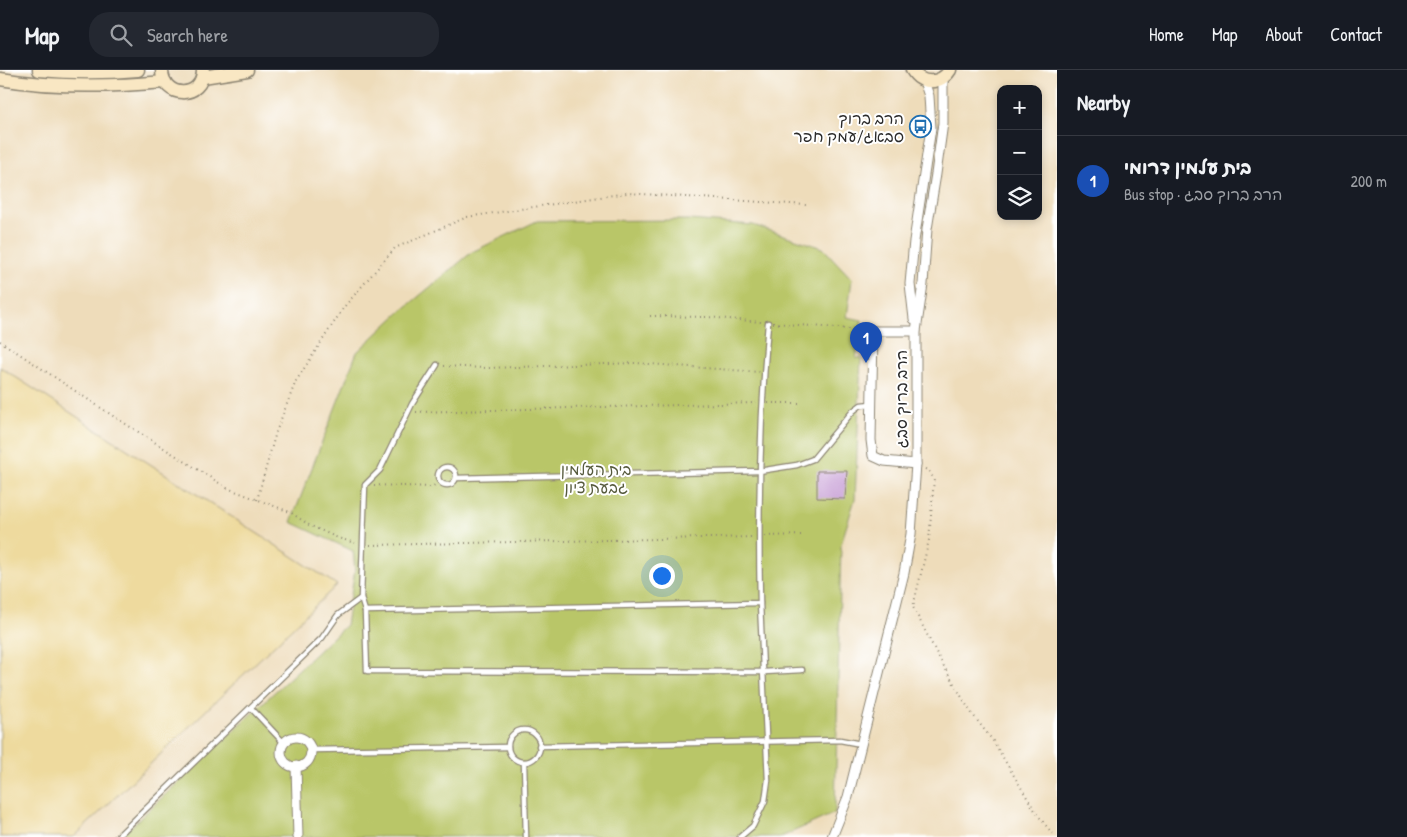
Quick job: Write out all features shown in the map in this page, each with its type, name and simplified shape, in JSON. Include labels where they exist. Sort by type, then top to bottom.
[{"type":"street","points":[[39,70],[96,72],[138,70]]},
{"type":"street","points":[[0,79],[68,86],[114,86],[164,76],[175,91],[183,93],[191,91],[198,86],[203,74],[247,70]]},
{"type":"street","points":[[912,70],[918,78],[933,82],[946,74]]},
{"type":"street","name":"הרב ברוך סבג","points":[[916,331],[923,284],[927,229],[943,122],[946,74]]},
{"type":"street","name":"הרב ברוך סבג","points":[[916,331],[873,331],[872,456],[884,461],[916,464],[916,331],[910,284],[914,242],[931,128],[928,96],[924,80]]},
{"type":"street","points":[[834,835],[848,797],[904,573],[911,534],[916,464]]},
{"type":"street","points":[[292,738],[301,738],[307,741],[311,750],[310,758],[305,764],[296,766],[290,765],[282,757],[281,752],[284,743],[292,738]]},
{"type":"street","points":[[296,766],[298,837]]},
{"type":"lane","points":[[740,837],[753,826],[764,801],[768,780],[760,603],[759,471],[768,322]]},
{"type":"lane","points":[[437,366],[408,413],[380,470],[365,485],[361,598],[366,611],[367,671],[764,672],[802,670]]},
{"type":"lane","points":[[456,478],[454,470],[446,467],[439,472],[440,480],[444,485],[450,485],[456,478],[759,471],[797,466],[813,460],[853,411],[861,406],[872,404]]},
{"type":"lane","points":[[117,837],[322,638],[338,614],[361,598]]},
{"type":"lane","points":[[366,611],[760,603]]},
{"type":"lane","points":[[251,708],[284,743]]},
{"type":"lane","points":[[523,731],[528,731],[536,737],[540,746],[535,758],[524,762],[514,759],[508,747],[510,738],[514,734],[523,731]]},
{"type":"lane","points":[[540,746],[840,740],[861,744]]},
{"type":"lane","points":[[311,750],[508,747]]},
{"type":"lane","points":[[524,762],[526,837]]},
{"type":"path","points":[[257,500],[276,432],[296,380],[344,307],[395,248],[467,217],[627,194],[806,205]]},
{"type":"path","points":[[0,341],[227,488],[290,512],[309,525],[338,538],[364,545],[805,535]]},
{"type":"path","points":[[437,366],[487,368],[636,363],[764,372]]},
{"type":"path","points":[[408,413],[762,402],[801,403]]},
{"type":"path","points":[[916,464],[929,471],[934,479],[929,540],[913,607],[970,711],[993,741],[1037,814],[1055,837]]},
{"type":"path","points":[[365,485],[432,487],[440,480]]},
{"type":"green space","name":"בית העלמין גבעת ציון","points":[[689,220],[753,225],[823,248],[852,279],[847,317],[862,320],[856,359],[861,357],[855,499],[841,544],[835,813],[781,837],[120,837],[346,625],[355,570],[353,551],[291,522],[357,352],[399,313],[472,252],[537,221]]},
{"type":"sand","points":[[0,367],[337,585],[74,837],[0,837]]},
{"type":"building","points":[[817,471],[847,471],[845,499],[817,498]]},
{"type":"place","name":"הרב ברוך סבאג/עמק חפר","points":[[920,127]]},
{"type":"place","name":"בית עלמין דרומי","points":[[866,363]]}]
